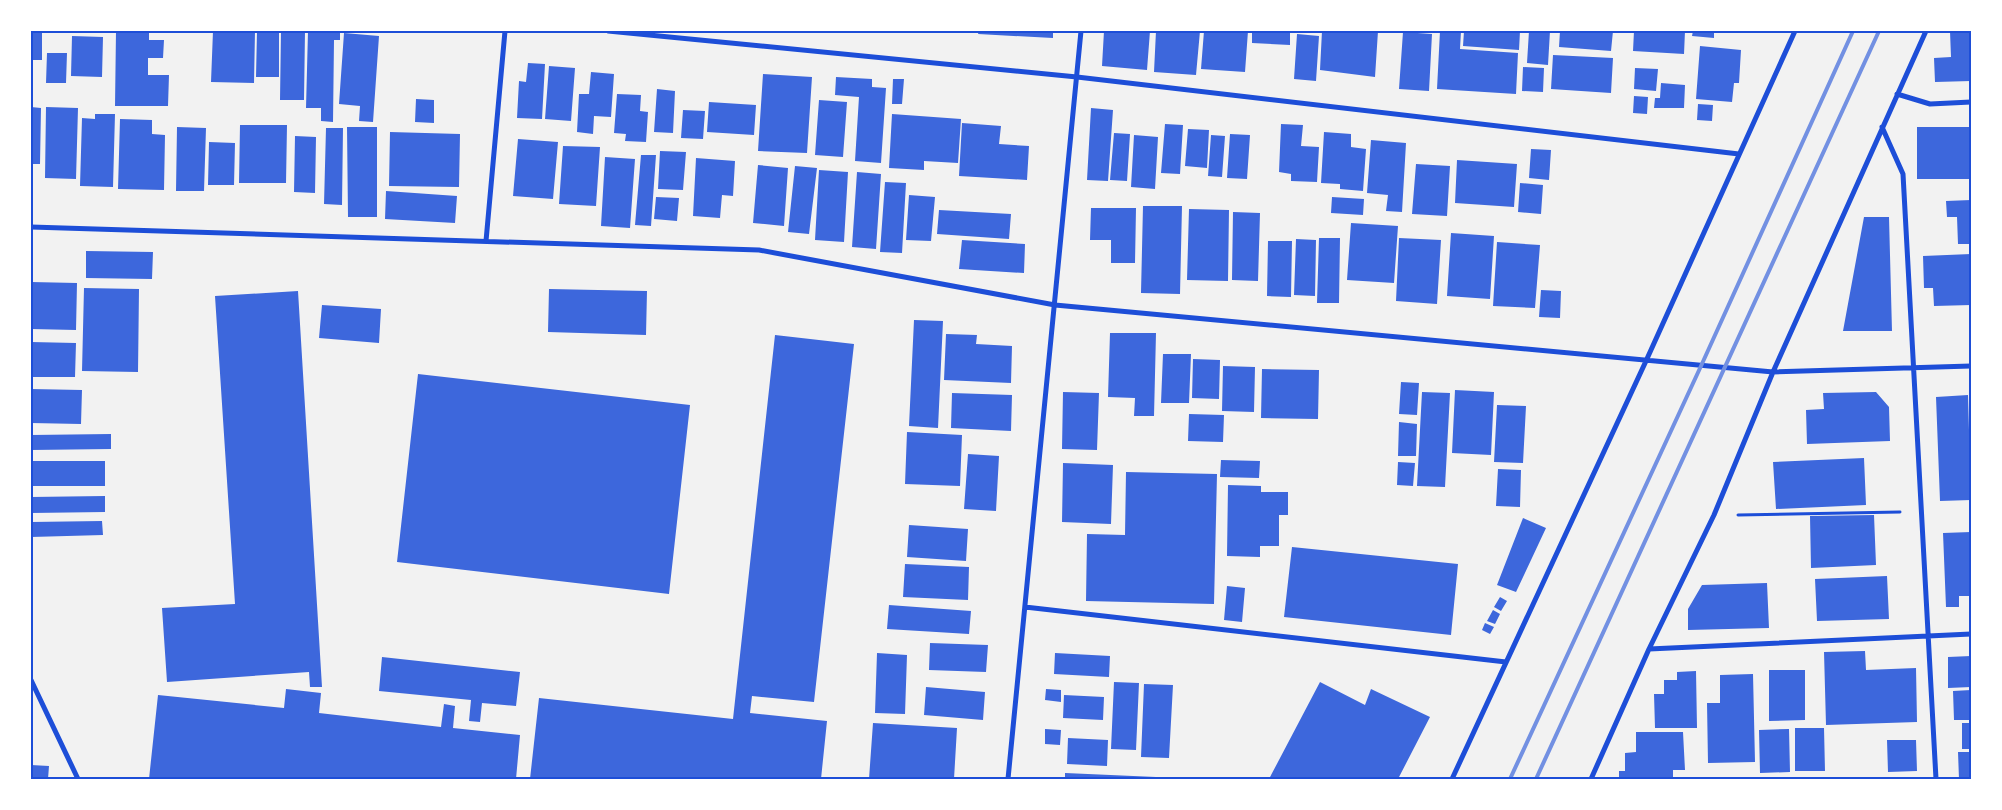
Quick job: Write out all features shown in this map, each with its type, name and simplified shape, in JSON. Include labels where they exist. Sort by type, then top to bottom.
[{"type":"street","points":[[486,241],[506,31]]},
{"type":"street","points":[[608,31],[1077,78],[1739,154]]},
{"type":"street","points":[[1008,779],[1081,31]]},
{"type":"street","points":[[1452,779],[1646,361],[1795,31]]},
{"type":"street","points":[[1591,779],[1649,649],[1714,515],[1773,372],[1926,31]]},
{"type":"street","points":[[1897,94],[1930,104],[1971,102]]},
{"type":"street","points":[[1882,126],[1903,174],[1923,511],[1936,779]]},
{"type":"street","points":[[31,228],[759,250],[1055,304],[1646,361],[1773,372],[1971,366]]},
{"type":"street","points":[[1025,608],[1506,662]]},
{"type":"street","points":[[1649,649],[1971,634]]},
{"type":"street","points":[[31,680],[78,779]]},
{"type":"path","points":[[1714,515],[1923,511]]},
{"type":"building","points":[[31,31],[42,31],[42,60],[31,60]]},
{"type":"building","points":[[116,31],[149,32],[149,40],[164,40],[163,58],[148,58],[148,75],[169,75],[168,106],[115,106]]},
{"type":"building","points":[[213,31],[255,31],[254,83],[211,82]]},
{"type":"building","points":[[257,31],[279,31],[279,77],[256,77]]},
{"type":"building","points":[[281,31],[305,31],[304,100],[280,100]]},
{"type":"building","points":[[308,31],[340,31],[340,40],[334,40],[333,122],[321,121],[321,108],[306,108]]},
{"type":"building","points":[[979,31],[1053,31],[1053,38],[978,34]]},
{"type":"building","points":[[1104,31],[1150,31],[1147,70],[1102,66]]},
{"type":"building","points":[[1156,31],[1200,31],[1196,75],[1154,72]]},
{"type":"building","points":[[1204,31],[1248,31],[1245,72],[1201,69]]},
{"type":"building","points":[[1252,31],[1290,31],[1290,45],[1252,43]]},
{"type":"building","points":[[1322,31],[1378,31],[1375,77],[1320,70]]},
{"type":"building","points":[[1440,31],[1461,31],[1460,49],[1518,53],[1516,94],[1437,89]]},
{"type":"building","points":[[1464,31],[1520,31],[1519,50],[1463,46]]},
{"type":"building","points":[[1529,31],[1550,31],[1548,65],[1527,63]]},
{"type":"building","points":[[1560,31],[1613,31],[1611,51],[1559,47]]},
{"type":"building","points":[[1634,31],[1685,31],[1684,54],[1633,51]]},
{"type":"building","points":[[1693,31],[1714,31],[1714,38],[1692,36]]},
{"type":"building","points":[[1950,31],[1969,31],[1971,81],[1935,82],[1934,58],[1951,57]]},
{"type":"building","points":[[1403,32],[1432,34],[1429,91],[1399,89]]},
{"type":"building","points":[[344,33],[379,36],[373,122],[359,121],[360,106],[339,104]]},
{"type":"building","points":[[1297,34],[1319,36],[1316,81],[1294,79]]},
{"type":"building","points":[[72,36],[103,37],[102,77],[71,76]]},
{"type":"building","points":[[1700,46],[1741,50],[1739,83],[1734,83],[1732,102],[1696,99]]},
{"type":"building","points":[[47,53],[67,53],[66,83],[46,83]]},
{"type":"building","points":[[1553,55],[1613,58],[1611,93],[1551,89]]},
{"type":"building","points":[[528,63],[545,64],[542,119],[517,118],[519,81],[526,82]]},
{"type":"building","points":[[549,66],[575,68],[571,121],[545,119]]},
{"type":"building","points":[[1523,67],[1544,68],[1543,92],[1522,91]]},
{"type":"building","points":[[1635,68],[1658,69],[1656,91],[1634,89]]},
{"type":"building","points":[[591,72],[614,74],[611,117],[594,116],[593,134],[577,132],[579,94],[589,94]]},
{"type":"building","points":[[763,74],[812,77],[807,153],[758,151]]},
{"type":"building","points":[[836,77],[872,79],[872,87],[886,88],[881,163],[855,161],[859,97],[835,95]]},
{"type":"building","points":[[893,79],[904,79],[902,104],[892,104]]},
{"type":"building","points":[[1661,83],[1685,85],[1684,108],[1654,108],[1655,98],[1660,98]]},
{"type":"building","points":[[657,89],[675,91],[673,133],[654,132]]},
{"type":"building","points":[[617,94],[641,95],[640,111],[648,112],[646,142],[625,141],[626,134],[614,133]]},
{"type":"building","points":[[1634,96],[1648,97],[1647,114],[1633,113]]},
{"type":"building","points":[[416,99],[434,100],[434,123],[415,122]]},
{"type":"building","points":[[819,100],[847,102],[843,157],[815,155]]},
{"type":"building","points":[[709,102],[756,105],[754,135],[707,132]]},
{"type":"building","points":[[1698,104],[1713,105],[1712,121],[1697,120]]},
{"type":"building","points":[[31,107],[41,108],[40,164],[31,164]]},
{"type":"building","points":[[46,107],[78,108],[76,179],[45,178]]},
{"type":"building","points":[[1091,108],[1113,110],[1108,181],[1087,180]]},
{"type":"building","points":[[683,110],[705,111],[703,139],[681,138]]},
{"type":"building","points":[[95,114],[115,114],[113,187],[80,186],[82,118],[95,119]]},
{"type":"building","points":[[892,114],[961,119],[958,163],[924,161],[924,170],[889,168]]},
{"type":"building","points":[[120,119],[152,120],[152,134],[165,135],[164,190],[118,189]]},
{"type":"building","points":[[962,123],[1001,126],[999,144],[1029,146],[1027,180],[959,176]]},
{"type":"building","points":[[1165,124],[1183,125],[1180,174],[1161,173]]},
{"type":"building","points":[[1281,124],[1303,125],[1301,146],[1319,147],[1317,182],[1291,181],[1291,174],[1279,172]]},
{"type":"building","points":[[240,125],[287,125],[286,183],[239,183]]},
{"type":"building","points":[[177,127],[206,128],[204,191],[176,191]]},
{"type":"building","points":[[347,127],[377,127],[377,217],[348,217]]},
{"type":"building","points":[[1917,127],[1971,127],[1971,179],[1917,179]]},
{"type":"building","points":[[326,128],[343,128],[342,205],[324,204]]},
{"type":"building","points":[[1188,129],[1209,130],[1207,168],[1185,166]]},
{"type":"building","points":[[390,132],[460,134],[459,187],[389,186]]},
{"type":"building","points":[[1324,132],[1351,134],[1351,147],[1366,149],[1363,191],[1340,189],[1340,184],[1321,183]]},
{"type":"building","points":[[1114,133],[1130,134],[1127,181],[1110,180]]},
{"type":"building","points":[[1230,134],[1250,135],[1247,179],[1227,178]]},
{"type":"building","points":[[1134,135],[1158,137],[1155,189],[1131,187]]},
{"type":"building","points":[[1211,135],[1225,136],[1222,177],[1208,176]]},
{"type":"building","points":[[295,136],[316,137],[315,193],[294,192]]},
{"type":"building","points":[[518,139],[558,142],[553,199],[513,196]]},
{"type":"building","points":[[1371,140],[1406,143],[1402,212],[1386,211],[1388,195],[1367,193]]},
{"type":"building","points":[[209,142],[235,143],[234,185],[208,185]]},
{"type":"building","points":[[563,146],[600,147],[596,206],[559,204]]},
{"type":"building","points":[[1531,149],[1551,150],[1549,180],[1529,178]]},
{"type":"building","points":[[660,151],[686,152],[683,190],[658,189]]},
{"type":"building","points":[[641,155],[656,155],[651,226],[635,225]]},
{"type":"building","points":[[605,157],[635,159],[630,228],[601,226]]},
{"type":"building","points":[[696,158],[735,161],[733,196],[722,195],[720,218],[693,216]]},
{"type":"building","points":[[1457,160],[1517,164],[1514,207],[1455,203]]},
{"type":"building","points":[[1416,164],[1450,166],[1447,216],[1412,214]]},
{"type":"building","points":[[758,165],[788,168],[784,226],[753,223]]},
{"type":"building","points":[[795,166],[817,168],[809,234],[788,232]]},
{"type":"building","points":[[819,170],[848,172],[844,242],[815,240]]},
{"type":"building","points":[[857,172],[881,174],[876,249],[852,247]]},
{"type":"building","points":[[885,182],[906,183],[902,253],[880,252]]},
{"type":"building","points":[[1520,183],[1543,185],[1541,214],[1518,212]]},
{"type":"building","points":[[386,191],[457,196],[455,223],[385,219]]},
{"type":"building","points":[[909,195],[935,197],[931,241],[906,240]]},
{"type":"building","points":[[656,197],[679,198],[677,221],[654,219]]},
{"type":"building","points":[[1332,197],[1364,199],[1363,215],[1331,213]]},
{"type":"building","points":[[1971,200],[1971,244],[1958,244],[1957,217],[1947,217],[1946,201]]},
{"type":"building","points":[[1143,206],[1182,206],[1180,294],[1141,293]]},
{"type":"building","points":[[1091,208],[1136,208],[1135,263],[1111,263],[1111,240],[1090,240]]},
{"type":"building","points":[[1189,209],[1229,210],[1228,281],[1187,280]]},
{"type":"building","points":[[939,210],[1011,214],[1009,239],[937,234]]},
{"type":"building","points":[[1233,212],[1260,213],[1258,281],[1232,280]]},
{"type":"building","points":[[1864,217],[1889,217],[1892,331],[1843,331]]},
{"type":"building","points":[[1351,223],[1398,226],[1394,283],[1347,280]]},
{"type":"building","points":[[1451,233],[1494,236],[1490,299],[1447,296]]},
{"type":"building","points":[[1319,238],[1340,238],[1339,303],[1317,303]]},
{"type":"building","points":[[1399,238],[1441,240],[1437,304],[1396,301]]},
{"type":"building","points":[[1296,239],[1316,240],[1315,296],[1294,295]]},
{"type":"building","points":[[962,240],[1025,244],[1024,273],[959,269]]},
{"type":"building","points":[[1268,241],[1292,241],[1291,297],[1267,296]]},
{"type":"building","points":[[1497,242],[1540,245],[1535,308],[1493,306]]},
{"type":"building","points":[[86,251],[153,252],[152,279],[86,278]]},
{"type":"building","points":[[1971,254],[1971,305],[1934,306],[1933,288],[1924,288],[1923,256]]},
{"type":"building","points":[[31,282],[77,283],[76,330],[31,329]]},
{"type":"building","points":[[84,288],[139,289],[138,372],[82,371]]},
{"type":"building","points":[[549,289],[647,291],[646,335],[548,332]]},
{"type":"building","points":[[1541,290],[1561,291],[1560,318],[1539,317]]},
{"type":"building","points":[[298,291],[322,687],[310,687],[309,672],[167,682],[162,608],[235,604],[215,296]]},
{"type":"building","points":[[322,305],[381,309],[379,343],[319,338]]},
{"type":"building","points":[[914,320],[943,321],[938,428],[909,426]]},
{"type":"building","points":[[1110,333],[1156,333],[1154,416],[1134,416],[1135,398],[1108,397]]},
{"type":"building","points":[[946,334],[977,335],[976,344],[1012,346],[1011,383],[944,380]]},
{"type":"building","points":[[775,335],[854,344],[814,702],[752,696],[750,713],[827,721],[821,779],[530,779],[539,698],[733,719]]},
{"type":"building","points":[[31,342],[76,343],[75,377],[31,377]]},
{"type":"building","points":[[1163,354],[1191,354],[1189,403],[1161,403]]},
{"type":"building","points":[[1193,359],[1220,360],[1219,399],[1192,398]]},
{"type":"building","points":[[1223,366],[1255,367],[1254,412],[1222,411]]},
{"type":"building","points":[[1262,369],[1319,370],[1318,419],[1261,418]]},
{"type":"building","points":[[418,374],[690,405],[669,594],[397,562]]},
{"type":"building","points":[[1401,382],[1419,383],[1417,415],[1399,414]]},
{"type":"building","points":[[31,389],[82,390],[81,424],[31,423]]},
{"type":"building","points":[[1455,390],[1494,392],[1491,455],[1452,453]]},
{"type":"building","points":[[1063,392],[1099,393],[1097,450],[1062,449]]},
{"type":"building","points":[[1422,392],[1450,393],[1445,487],[1417,486]]},
{"type":"building","points":[[1876,392],[1889,407],[1890,441],[1807,444],[1806,410],[1824,409],[1823,393]]},
{"type":"building","points":[[952,393],[1012,395],[1011,431],[951,428]]},
{"type":"building","points":[[1968,395],[1971,500],[1940,501],[1936,397]]},
{"type":"building","points":[[1497,405],[1526,406],[1523,463],[1494,462]]},
{"type":"building","points":[[1189,414],[1224,415],[1223,442],[1188,441]]},
{"type":"building","points":[[1399,422],[1417,424],[1416,456],[1398,456]]},
{"type":"building","points":[[907,432],[962,435],[960,486],[905,484]]},
{"type":"building","points":[[111,434],[111,449],[31,450],[31,435]]},
{"type":"building","points":[[968,454],[999,456],[996,511],[964,509]]},
{"type":"building","points":[[1864,458],[1866,505],[1776,509],[1773,462]]},
{"type":"building","points":[[1221,460],[1260,461],[1259,478],[1220,477]]},
{"type":"building","points":[[31,461],[105,461],[105,486],[31,486]]},
{"type":"building","points":[[1398,462],[1415,463],[1413,486],[1397,485]]},
{"type":"building","points":[[1063,463],[1113,465],[1111,524],[1062,522]]},
{"type":"building","points":[[1498,469],[1521,470],[1520,507],[1496,506]]},
{"type":"building","points":[[1126,472],[1217,474],[1214,604],[1086,601],[1087,534],[1125,535]]},
{"type":"building","points":[[1228,485],[1261,486],[1261,492],[1288,492],[1288,515],[1279,515],[1279,546],[1260,546],[1260,557],[1227,556]]},
{"type":"building","points":[[105,496],[105,512],[31,513],[31,497]]},
{"type":"building","points":[[1874,515],[1876,565],[1811,568],[1810,516]]},
{"type":"building","points":[[1523,518],[1546,528],[1516,592],[1497,585]]},
{"type":"building","points":[[102,521],[103,535],[31,537],[31,522]]},
{"type":"building","points":[[909,525],[968,529],[966,561],[907,557]]},
{"type":"building","points":[[1971,532],[1971,596],[1959,596],[1959,607],[1946,607],[1943,533]]},
{"type":"building","points":[[1292,547],[1458,564],[1451,635],[1284,617]]},
{"type":"building","points":[[905,564],[969,567],[968,600],[903,597]]},
{"type":"building","points":[[1887,576],[1889,619],[1817,621],[1815,579]]},
{"type":"building","points":[[1767,583],[1769,628],[1688,630],[1688,609],[1702,585]]},
{"type":"building","points":[[1227,586],[1245,588],[1242,622],[1224,620]]},
{"type":"building","points":[[1500,597],[1507,601],[1501,611],[1494,607]]},
{"type":"building","points":[[889,605],[971,611],[969,634],[887,629]]},
{"type":"building","points":[[1493,610],[1500,614],[1495,624],[1487,621]]},
{"type":"building","points":[[1485,623],[1494,627],[1490,634],[1482,630]]},
{"type":"building","points":[[930,643],[988,645],[986,672],[929,670]]},
{"type":"building","points":[[1865,651],[1866,670],[1916,668],[1917,722],[1826,725],[1824,652]]},
{"type":"building","points":[[877,653],[907,655],[905,714],[875,713]]},
{"type":"building","points":[[1055,653],[1110,656],[1109,677],[1054,674]]},
{"type":"building","points":[[1971,656],[1971,687],[1948,688],[1948,657]]},
{"type":"building","points":[[382,657],[520,672],[516,706],[482,703],[480,722],[469,721],[471,700],[379,691]]},
{"type":"building","points":[[1769,670],[1805,670],[1805,720],[1769,721]]},
{"type":"building","points":[[1696,671],[1697,728],[1655,728],[1654,694],[1664,694],[1664,680],[1677,680],[1677,672]]},
{"type":"building","points":[[1753,674],[1755,762],[1708,763],[1707,703],[1720,703],[1720,675]]},
{"type":"building","points":[[1114,682],[1139,683],[1136,750],[1111,749]]},
{"type":"building","points":[[1320,682],[1365,705],[1371,689],[1430,717],[1398,779],[1269,779]]},
{"type":"building","points":[[1144,684],[1173,685],[1169,758],[1141,757]]},
{"type":"building","points":[[926,687],[985,692],[983,720],[924,715]]},
{"type":"building","points":[[286,689],[321,693],[319,713],[441,727],[444,704],[455,706],[453,728],[520,735],[516,779],[149,779],[158,695],[284,708]]},
{"type":"building","points":[[1046,689],[1061,690],[1061,702],[1045,700]]},
{"type":"building","points":[[1971,690],[1971,720],[1954,720],[1953,691]]},
{"type":"building","points":[[1064,695],[1104,697],[1103,720],[1063,718]]},
{"type":"building","points":[[873,723],[957,728],[954,779],[869,779]]},
{"type":"building","points":[[1962,723],[1971,723],[1971,749],[1962,749]]},
{"type":"building","points":[[1795,728],[1824,728],[1825,771],[1795,771]]},
{"type":"building","points":[[1045,729],[1061,730],[1060,745],[1045,744]]},
{"type":"building","points":[[1789,729],[1790,772],[1760,773],[1759,730]]},
{"type":"building","points":[[1636,732],[1683,732],[1685,770],[1673,770],[1673,779],[1619,779],[1619,771],[1625,771],[1625,753],[1636,752]]},
{"type":"building","points":[[1068,738],[1108,740],[1107,766],[1067,764]]},
{"type":"building","points":[[1887,740],[1916,740],[1917,771],[1888,772]]},
{"type":"building","points":[[1958,752],[1971,752],[1971,779],[1959,779]]},
{"type":"building","points":[[31,765],[49,766],[48,779],[31,779]]},
{"type":"building","points":[[1065,773],[1156,777],[1156,779],[1065,779]]},
{"type":"railway","points":[[1510,779],[1853,31]]},
{"type":"railway","points":[[1536,779],[1879,31]]}]
